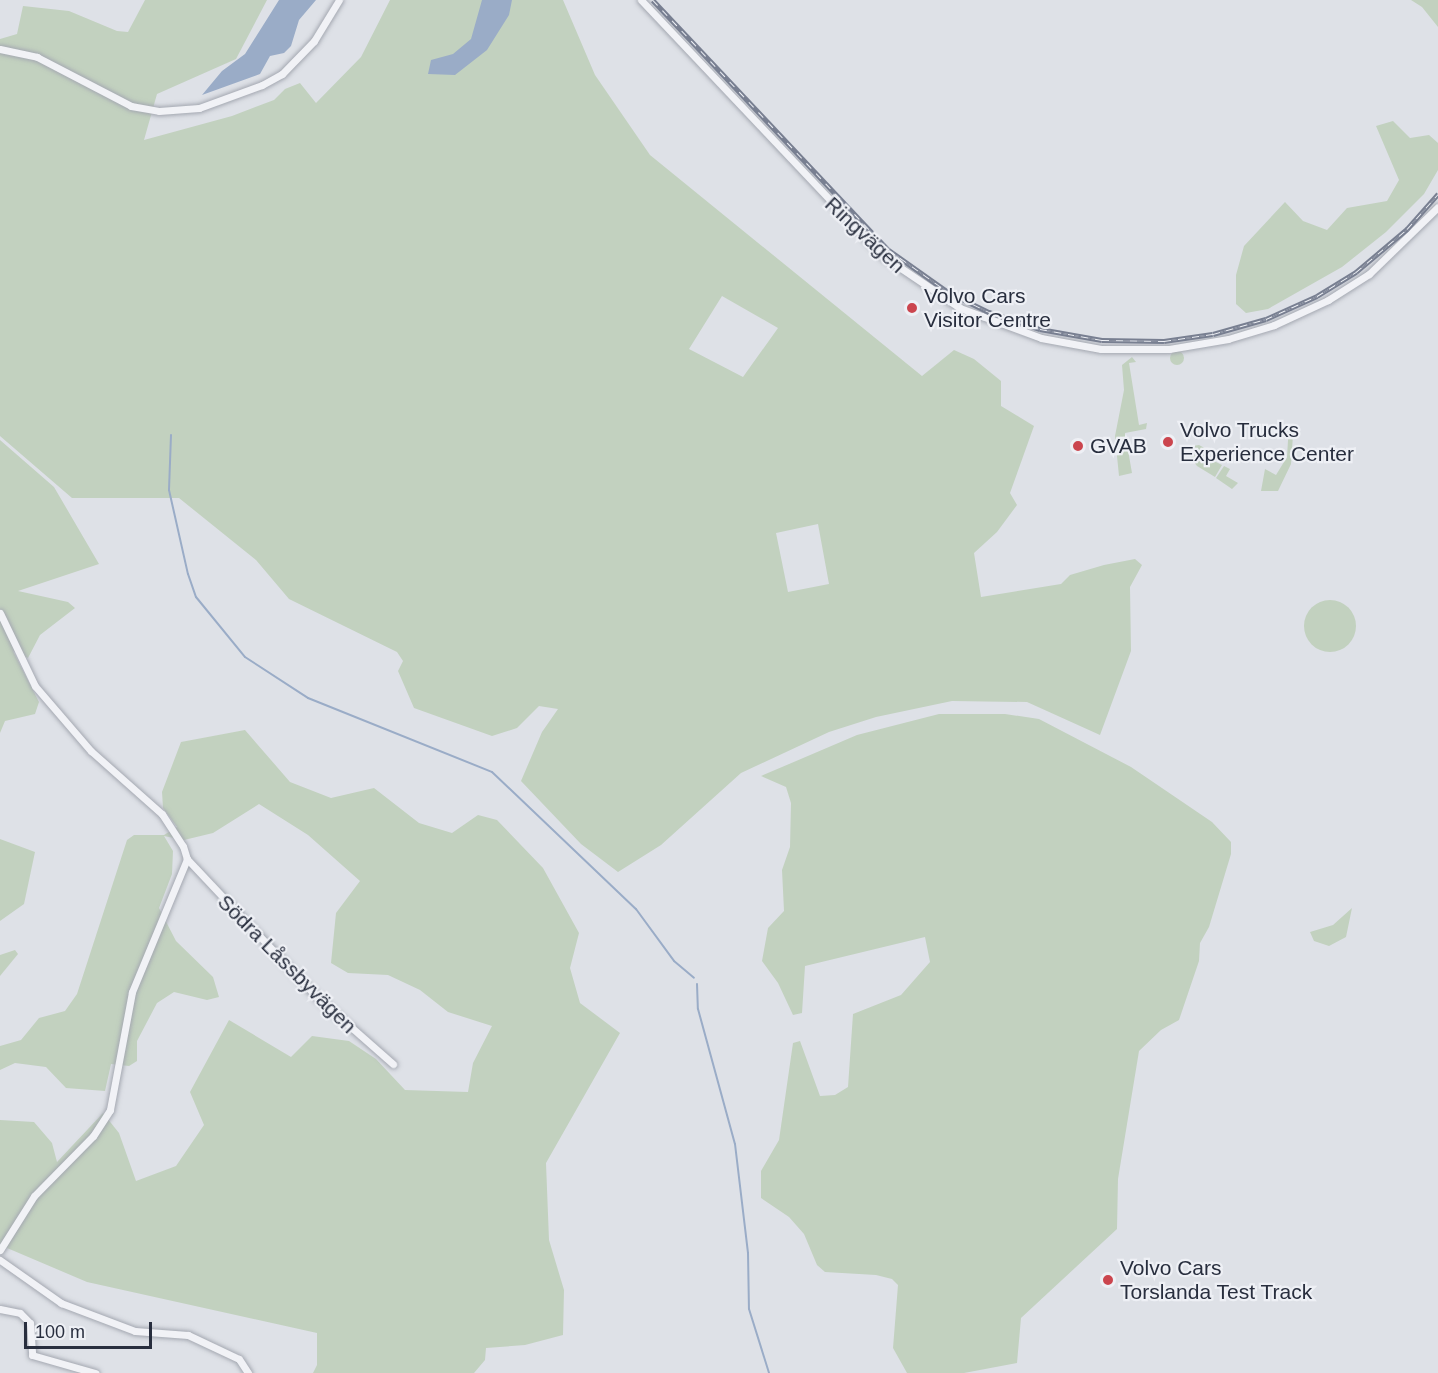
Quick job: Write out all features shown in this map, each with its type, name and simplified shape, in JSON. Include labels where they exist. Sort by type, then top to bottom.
[{"type":"street","points":[[0,49],[37,57],[131,106],[159,111],[199,108],[239,95],[282,74],[314,41],[339,0]]},
{"type":"street","name":"Ringvägen","points":[[641,0],[883,256],[960,308],[1041,338],[1101,349],[1160,349],[1228,339],[1274,325],[1328,300],[1369,274],[1438,207]]},
{"type":"street","name":"Södra Låssbyvägen","points":[[0,613],[35,686],[91,751],[162,814],[183,846],[187,860],[318,998],[393,1064]]},
{"type":"street","points":[[0,1250],[34,1196],[93,1136],[110,1110],[132,992],[187,860]]},
{"type":"street","points":[[0,1260],[61,1303],[135,1331],[188,1335],[238,1359],[248,1373]]},
{"type":"street","points":[[0,1309],[20,1313],[30,1323],[29,1350],[34,1356],[95,1373]]},
{"type":"green space","points":[[145,0],[267,0],[236,59],[157,94],[144,140],[232,116],[274,100],[285,89],[300,83],[316,103],[361,57],[390,0],[563,0],[595,75],[650,155],[922,376],[954,350],[974,359],[1001,381],[1001,406],[1034,426],[1010,493],[1017,505],[997,532],[974,553],[981,597],[1061,584],[1070,575],[1104,565],[1135,559],[1142,565],[1130,587],[1131,651],[1100,735],[1027,702],[952,701],[876,717],[829,732],[741,773],[661,845],[618,872],[581,844],[521,781],[542,732],[558,709],[539,706],[517,728],[492,736],[414,708],[398,671],[403,661],[397,652],[289,599],[256,560],[179,498],[72,498],[0,436],[0,39],[17,34],[23,6],[69,11],[117,31],[128,32]],"holes":[[[722,296],[778,328],[743,377],[689,349]],[[818,524],[829,584],[788,592],[776,533]]]},
{"type":"green space","points":[[1411,0],[1438,0],[1438,27],[1422,7]]},
{"type":"green space","points":[[1393,121],[1410,138],[1429,135],[1438,143],[1438,170],[1424,194],[1386,232],[1342,267],[1268,309],[1246,313],[1236,304],[1236,275],[1244,246],[1285,202],[1303,221],[1327,230],[1347,208],[1387,201],[1399,180],[1376,126]]},
{"type":"green space","points":[[1177,351],[1182,353],[1184,358],[1182,363],[1177,365],[1172,363],[1170,358],[1172,353]]},
{"type":"green space","points":[[1132,357],[1136,362],[1129,363],[1139,425],[1147,423],[1146,429],[1125,433],[1132,473],[1119,476],[1115,436],[1124,390],[1122,365]]},
{"type":"green space","points":[[1289,424],[1293,435],[1291,464],[1278,491],[1261,491],[1265,469],[1276,475],[1287,457]]},
{"type":"green space","points":[[0,440],[54,487],[99,564],[18,591],[68,602],[75,608],[40,635],[28,658],[13,651],[39,702],[35,714],[5,721],[0,733]]},
{"type":"green space","points":[[1199,445],[1210,451],[1208,458],[1222,465],[1215,477],[1197,466],[1189,455],[1193,446]]},
{"type":"green space","points":[[1224,466],[1230,469],[1226,476],[1238,483],[1232,489],[1216,478]]},
{"type":"green space","points":[[1330,600],[1340,602],[1348,608],[1354,616],[1356,626],[1354,636],[1348,644],[1340,650],[1330,652],[1320,650],[1312,644],[1306,636],[1304,626],[1306,616],[1312,608],[1320,602]]},
{"type":"green space","points":[[939,714],[1005,714],[1039,719],[1131,767],[1212,822],[1231,842],[1231,854],[1209,927],[1200,943],[1199,961],[1179,1020],[1161,1030],[1139,1051],[1118,1179],[1117,1229],[1021,1318],[1017,1363],[964,1373],[907,1373],[893,1348],[898,1285],[892,1279],[876,1275],[825,1272],[817,1265],[804,1234],[789,1217],[761,1198],[761,1171],[779,1140],[793,1043],[800,1041],[820,1096],[835,1095],[848,1087],[853,1014],[901,995],[930,962],[925,937],[805,966],[802,1013],[793,1015],[778,983],[762,961],[768,928],[784,911],[782,870],[790,847],[791,803],[786,787],[761,776],[857,735]]},
{"type":"green space","points":[[245,730],[290,782],[331,798],[374,788],[419,823],[452,833],[478,815],[497,820],[543,868],[579,933],[570,968],[580,1003],[620,1033],[546,1163],[549,1240],[564,1290],[563,1335],[525,1345],[486,1348],[485,1360],[474,1373],[313,1373],[317,1365],[317,1333],[87,1282],[0,1245],[0,1120],[34,1122],[52,1143],[57,1162],[103,1113],[119,1133],[136,1181],[176,1166],[204,1125],[190,1092],[229,1020],[291,1057],[312,1036],[349,1041],[376,1059],[405,1090],[468,1092],[473,1063],[492,1026],[448,1012],[420,990],[388,975],[348,973],[331,963],[336,913],[360,881],[308,835],[259,804],[213,833],[184,840],[164,836],[173,851],[172,874],[159,908],[176,941],[213,977],[219,997],[207,1000],[174,992],[157,1003],[137,1041],[137,1061],[129,1066],[111,1064],[105,1091],[66,1088],[46,1067],[15,1063],[0,1070],[0,1046],[21,1040],[39,1018],[65,1011],[77,994],[127,840],[134,835],[164,835],[177,827],[163,808],[162,792],[181,742]]},
{"type":"green space","points":[[0,839],[35,852],[24,904],[0,921]]},
{"type":"green space","points":[[1352,908],[1346,937],[1329,946],[1314,941],[1310,932],[1333,925]]},
{"type":"green space","points":[[15,950],[18,954],[0,976],[0,955]]},
{"type":"water","points":[[279,0],[316,0],[299,20],[291,46],[284,53],[270,56],[260,74],[202,95],[222,71],[245,54]]},
{"type":"water","points":[[482,0],[512,0],[509,15],[487,50],[455,75],[428,74],[431,60],[453,54],[471,39]]},
{"type":"waterway","points":[[171,435],[169,490],[188,574],[196,597],[245,657],[308,698],[492,772],[636,909],[674,961],[694,978]]},
{"type":"waterway","points":[[697,984],[698,1009],[735,1144],[748,1253],[749,1309],[769,1373]]},
{"type":"railway","points":[[653,0],[889,250],[948,292],[989,312],[1040,329],[1102,340],[1164,341],[1213,334],[1266,319],[1317,296],[1356,272],[1407,229],[1438,194]]},
{"type":"place","name":"Volvo Cars Visitor Centre","points":[[912,308]]},
{"type":"place","name":"Volvo Trucks Experience Center","points":[[1168,442]]},
{"type":"place","name":"GVAB","points":[[1078,446]]},
{"type":"place","name":"Volvo Cars Torslanda Test Track","points":[[1108,1280]]}]
